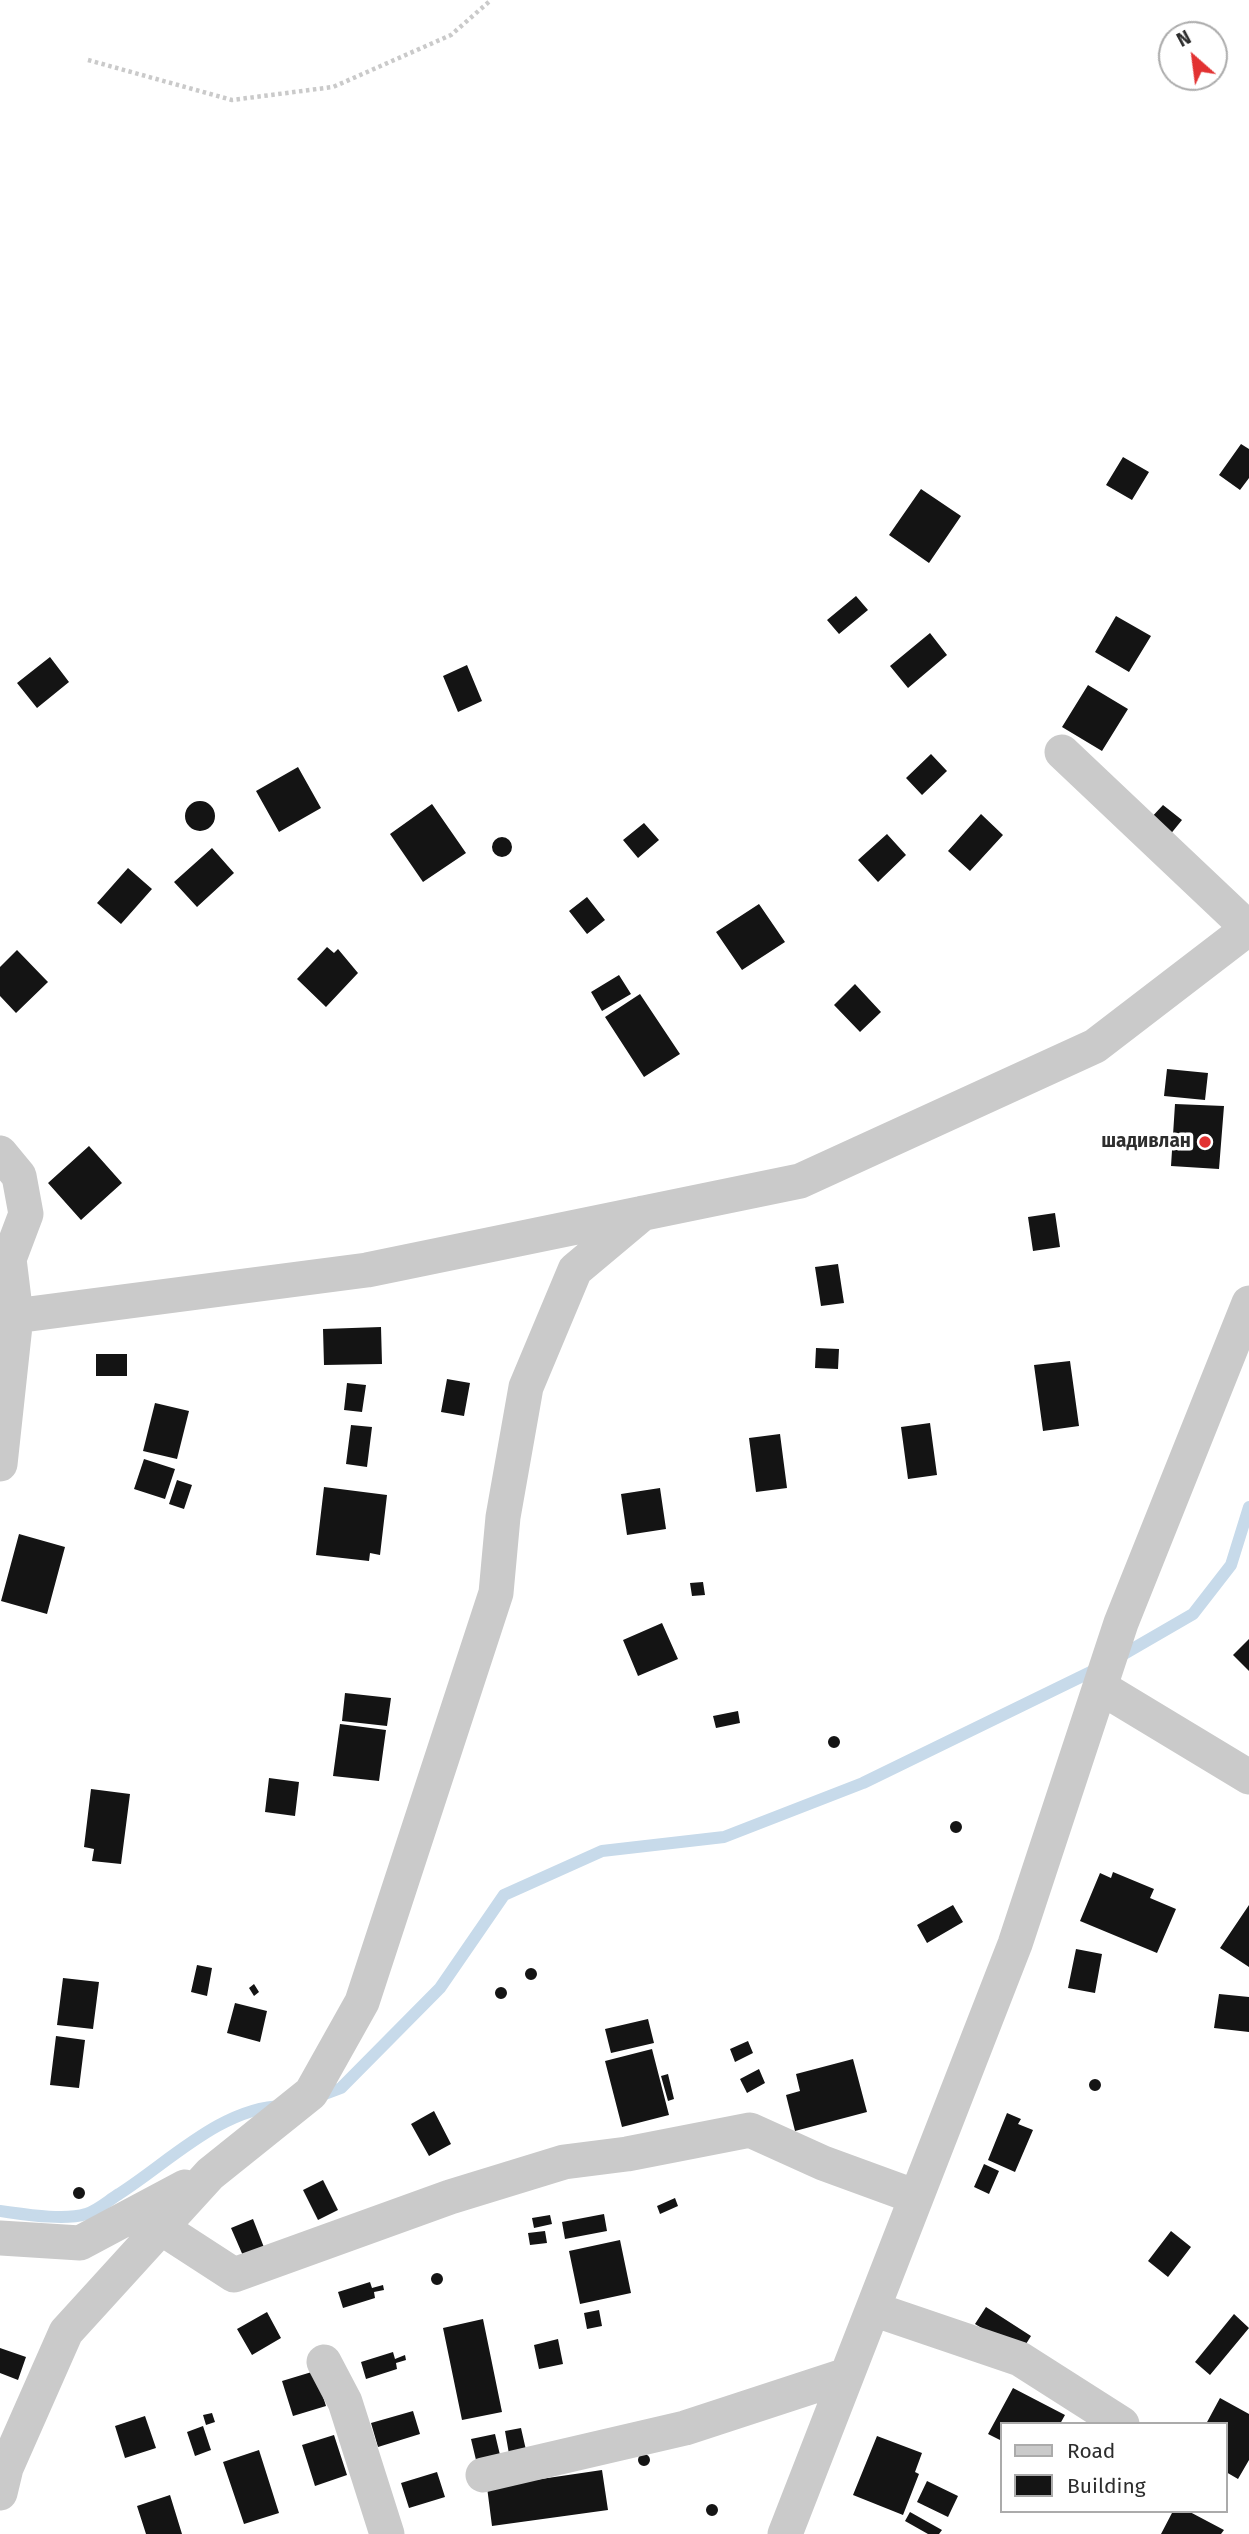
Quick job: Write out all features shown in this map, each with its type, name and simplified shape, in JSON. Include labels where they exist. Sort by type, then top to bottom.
[{"type":"street","points":[[8,1317],[367,1270],[800,1181],[1095,1046],[1249,928],[1062,752]]},
{"type":"street","points":[[0,1153],[19,1175],[26,1214],[9,1259],[0,1464]]},
{"type":"street","points":[[0,2493],[6,2468],[66,2332],[210,2174],[311,2092],[362,2002],[496,1593],[503,1517],[526,1387],[575,1270],[643,1213]]},
{"type":"street","points":[[785,2534],[1015,1944],[1121,1623],[1249,1303]]},
{"type":"street","points":[[1100,1687],[1249,1777]]},
{"type":"street","points":[[160,2227],[234,2275],[450,2197],[564,2162],[628,2154],[750,2130],[822,2163],[916,2197]]},
{"type":"street","points":[[0,2238],[80,2243],[210,2174]]},
{"type":"street","points":[[873,2309],[1020,2359],[1119,2422]]},
{"type":"street","points":[[324,2362],[345,2402],[387,2534]]},
{"type":"street","points":[[483,2475],[685,2428],[847,2375]]},
{"type":"path","points":[[88,60],[232,100],[333,87],[451,35],[491,0]]},
{"type":"building","points":[[1241,444],[1249,449],[1249,478],[1240,490],[1219,475]]},
{"type":"building","points":[[1123,457],[1149,472],[1132,500],[1106,485]]},
{"type":"building","points":[[921,489],[961,516],[929,563],[889,535]]},
{"type":"building","points":[[856,596],[868,610],[839,634],[827,620]]},
{"type":"building","points":[[1116,616],[1151,636],[1129,672],[1095,652]]},
{"type":"building","points":[[930,633],[947,655],[908,688],[890,666]]},
{"type":"building","points":[[50,657],[69,682],[37,708],[17,683]]},
{"type":"building","points":[[467,665],[482,701],[458,712],[443,676]]},
{"type":"building","points":[[1088,685],[1128,709],[1102,751],[1062,727]]},
{"type":"building","points":[[931,754],[947,771],[922,795],[906,778]]},
{"type":"building","points":[[298,767],[321,808],[279,832],[256,791]]},
{"type":"building","points":[[200,801],[211,805],[215,816],[211,827],[200,831],[189,827],[185,816],[189,805]]},
{"type":"building","points":[[432,804],[466,853],[423,882],[390,834]]},
{"type":"building","points":[[1163,805],[1182,820],[1169,836],[1149,820]]},
{"type":"building","points":[[981,814],[1003,835],[970,871],[948,851]]},
{"type":"building","points":[[644,823],[659,840],[638,858],[623,840]]},
{"type":"building","points":[[887,834],[906,855],[878,882],[858,860]]},
{"type":"building","points":[[498,837],[506,837],[512,847],[506,857],[498,857],[492,851],[492,843]]},
{"type":"building","points":[[212,848],[234,873],[197,907],[174,882]]},
{"type":"building","points":[[128,868],[152,889],[121,924],[97,903]]},
{"type":"building","points":[[587,897],[605,920],[587,934],[569,911]]},
{"type":"building","points":[[759,904],[785,942],[742,970],[716,932]]},
{"type":"building","points":[[327,947],[334,953],[338,949],[358,973],[326,1007],[297,979]]},
{"type":"building","points":[[17,950],[48,982],[16,1013],[0,996],[0,967]]},
{"type":"building","points":[[619,975],[631,994],[602,1011],[591,992]]},
{"type":"building","points":[[855,984],[881,1012],[860,1032],[834,1005]]},
{"type":"building","points":[[640,994],[680,1054],[644,1077],[605,1017]]},
{"type":"building","points":[[1167,1069],[1208,1073],[1205,1100],[1164,1096]]},
{"type":"building","points":[[1175,1104],[1224,1106],[1219,1169],[1171,1166]]},
{"type":"building","points":[[89,1146],[122,1183],[81,1220],[48,1183]]},
{"type":"building","points":[[1055,1213],[1060,1247],[1033,1251],[1028,1217]]},
{"type":"building","points":[[838,1264],[844,1303],[821,1306],[815,1267]]},
{"type":"building","points":[[381,1327],[382,1364],[324,1365],[323,1329]]},
{"type":"building","points":[[816,1348],[839,1349],[838,1369],[815,1368]]},
{"type":"building","points":[[96,1354],[127,1354],[127,1376],[96,1376]]},
{"type":"building","points":[[1070,1361],[1079,1426],[1043,1431],[1034,1365]]},
{"type":"building","points":[[447,1379],[470,1383],[464,1416],[441,1412]]},
{"type":"building","points":[[347,1383],[366,1385],[362,1412],[344,1410]]},
{"type":"building","points":[[155,1403],[189,1411],[177,1459],[143,1451]]},
{"type":"building","points":[[930,1423],[937,1475],[908,1479],[901,1427]]},
{"type":"building","points":[[351,1425],[372,1427],[367,1467],[346,1464]]},
{"type":"building","points":[[780,1434],[787,1488],[756,1492],[749,1438]]},
{"type":"building","points":[[144,1459],[175,1469],[165,1499],[134,1489]]},
{"type":"building","points":[[177,1480],[192,1485],[184,1509],[169,1504]]},
{"type":"building","points":[[324,1487],[387,1495],[380,1555],[370,1553],[369,1561],[316,1555]]},
{"type":"building","points":[[660,1488],[666,1529],[627,1535],[621,1494]]},
{"type":"building","points":[[19,1534],[65,1547],[47,1614],[1,1601]]},
{"type":"building","points":[[703,1582],[705,1595],[692,1596],[690,1583]]},
{"type":"building","points":[[662,1623],[678,1659],[638,1676],[623,1640]]},
{"type":"building","points":[[1249,1639],[1249,1671],[1233,1655]]},
{"type":"building","points":[[345,1693],[391,1698],[387,1726],[342,1721]]},
{"type":"building","points":[[738,1711],[740,1723],[716,1728],[713,1716]]},
{"type":"building","points":[[340,1724],[386,1730],[379,1781],[333,1776]]},
{"type":"building","points":[[834,1736],[840,1742],[834,1748],[828,1742]]},
{"type":"building","points":[[269,1778],[299,1782],[295,1816],[265,1812]]},
{"type":"building","points":[[91,1789],[130,1794],[121,1864],[92,1861],[94,1849],[84,1847]]},
{"type":"building","points":[[956,1821],[962,1827],[956,1833],[950,1827]]},
{"type":"building","points":[[1113,1872],[1154,1889],[1150,1898],[1176,1909],[1157,1953],[1080,1921],[1100,1873],[1111,1878]]},
{"type":"building","points":[[953,1905],[963,1922],[927,1943],[917,1925]]},
{"type":"building","points":[[1249,1905],[1249,1967],[1220,1948]]},
{"type":"building","points":[[1076,1949],[1102,1954],[1095,1993],[1068,1988]]},
{"type":"building","points":[[197,1965],[212,1968],[207,1996],[191,1992]]},
{"type":"building","points":[[531,1968],[537,1974],[531,1980],[525,1974]]},
{"type":"building","points":[[63,1978],[99,1982],[93,2029],[57,2025]]},
{"type":"building","points":[[254,1984],[259,1992],[254,1996],[249,1988]]},
{"type":"building","points":[[501,1987],[507,1993],[501,1999],[495,1993]]},
{"type":"building","points":[[1219,1994],[1249,1997],[1249,2032],[1214,2028]]},
{"type":"building","points":[[235,2003],[267,2011],[260,2042],[227,2033]]},
{"type":"building","points":[[648,2019],[654,2043],[611,2053],[605,2029]]},
{"type":"building","points":[[56,2036],[85,2040],[79,2088],[50,2085]]},
{"type":"building","points":[[748,2041],[753,2053],[735,2062],[730,2049]]},
{"type":"building","points":[[652,2049],[669,2115],[622,2127],[605,2061]]},
{"type":"building","points":[[853,2059],[867,2112],[795,2131],[786,2095],[800,2091],[796,2074]]},
{"type":"building","points":[[759,2069],[765,2083],[747,2093],[740,2079]]},
{"type":"building","points":[[668,2074],[674,2099],[668,2101],[661,2076]]},
{"type":"building","points":[[1095,2079],[1101,2085],[1095,2091],[1089,2085]]},
{"type":"building","points":[[434,2111],[451,2144],[429,2156],[411,2124]]},
{"type":"building","points":[[1007,2113],[1021,2119],[1018,2124],[1033,2130],[1015,2172],[988,2160]]},
{"type":"building","points":[[984,2164],[999,2171],[989,2194],[974,2187]]},
{"type":"building","points":[[323,2180],[338,2210],[318,2220],[303,2190]]},
{"type":"building","points":[[79,2187],[85,2193],[79,2199],[73,2193]]},
{"type":"building","points":[[675,2198],[678,2206],[660,2214],[657,2206]]},
{"type":"building","points":[[604,2214],[607,2231],[565,2239],[562,2222]]},
{"type":"building","points":[[550,2215],[552,2224],[534,2228],[532,2218]]},
{"type":"building","points":[[253,2219],[265,2250],[244,2258],[231,2228]]},
{"type":"building","points":[[545,2231],[547,2243],[530,2245],[528,2233]]},
{"type":"building","points":[[1171,2231],[1191,2247],[1168,2277],[1148,2261]]},
{"type":"building","points":[[620,2240],[631,2293],[580,2304],[569,2251]]},
{"type":"building","points":[[437,2273],[443,2279],[437,2285],[431,2279]]},
{"type":"building","points":[[370,2282],[372,2288],[383,2285],[384,2290],[374,2292],[375,2298],[343,2308],[338,2292]]},
{"type":"building","points":[[986,2307],[1031,2336],[1021,2352],[975,2324]]},
{"type":"building","points":[[599,2310],[602,2326],[587,2329],[584,2313]]},
{"type":"building","points":[[267,2312],[281,2338],[252,2355],[237,2329]]},
{"type":"building","points":[[1234,2314],[1249,2328],[1210,2375],[1195,2362]]},
{"type":"building","points":[[483,2319],[502,2412],[462,2420],[443,2328]]},
{"type":"building","points":[[558,2339],[563,2364],[539,2369],[534,2345]]},
{"type":"building","points":[[0,2348],[26,2357],[18,2380],[0,2373]]},
{"type":"building","points":[[393,2352],[395,2359],[405,2355],[406,2360],[396,2363],[397,2369],[366,2379],[361,2362]]},
{"type":"building","points":[[315,2371],[326,2406],[293,2416],[282,2381]]},
{"type":"building","points":[[1013,2388],[1065,2415],[1061,2422],[1000,2422],[1000,2440],[988,2434]]},
{"type":"building","points":[[1220,2398],[1249,2414],[1249,2460],[1238,2479],[1228,2473],[1228,2422],[1207,2422]]},
{"type":"building","points":[[413,2411],[420,2434],[378,2447],[371,2423]]},
{"type":"building","points":[[212,2413],[215,2422],[206,2425],[203,2415]]},
{"type":"building","points":[[145,2416],[156,2448],[125,2458],[115,2426]]},
{"type":"building","points":[[203,2426],[211,2450],[195,2456],[187,2432]]},
{"type":"building","points":[[521,2428],[526,2450],[509,2454],[505,2431]]},
{"type":"building","points":[[495,2434],[500,2455],[476,2460],[471,2439]]},
{"type":"building","points":[[334,2435],[347,2475],[315,2486],[302,2445]]},
{"type":"building","points":[[877,2436],[922,2453],[915,2472],[919,2474],[903,2515],[853,2495]]},
{"type":"building","points":[[259,2450],[279,2513],[244,2524],[223,2462]]},
{"type":"building","points":[[644,2454],[650,2460],[644,2466],[638,2460]]},
{"type":"building","points":[[602,2470],[608,2510],[492,2526],[487,2487]]},
{"type":"building","points":[[437,2472],[445,2497],[409,2508],[401,2483]]},
{"type":"building","points":[[927,2481],[958,2496],[948,2517],[917,2502]]},
{"type":"building","points":[[170,2495],[182,2534],[146,2534],[137,2506]]},
{"type":"building","points":[[712,2504],[718,2510],[712,2516],[706,2510]]},
{"type":"building","points":[[910,2512],[942,2530],[939,2534],[928,2534],[905,2521]]},
{"type":"building","points":[[1172,2513],[1192,2513],[1224,2530],[1221,2534],[1161,2534]]},
{"type":"waterway","points":[[1117,1658],[1193,1614],[1231,1565],[1249,1507]]},
{"type":"waterway","points":[[317,2097],[341,2088],[440,1988],[504,1895],[602,1851],[724,1837],[863,1783],[1101,1667]]},
{"type":"waterway","points":[[0,2211],[55,2217],[90,2213],[217,2126],[260,2109],[283,2106]]},
{"type":"place","name":"шадивлан","points":[[1205,1142]]}]
